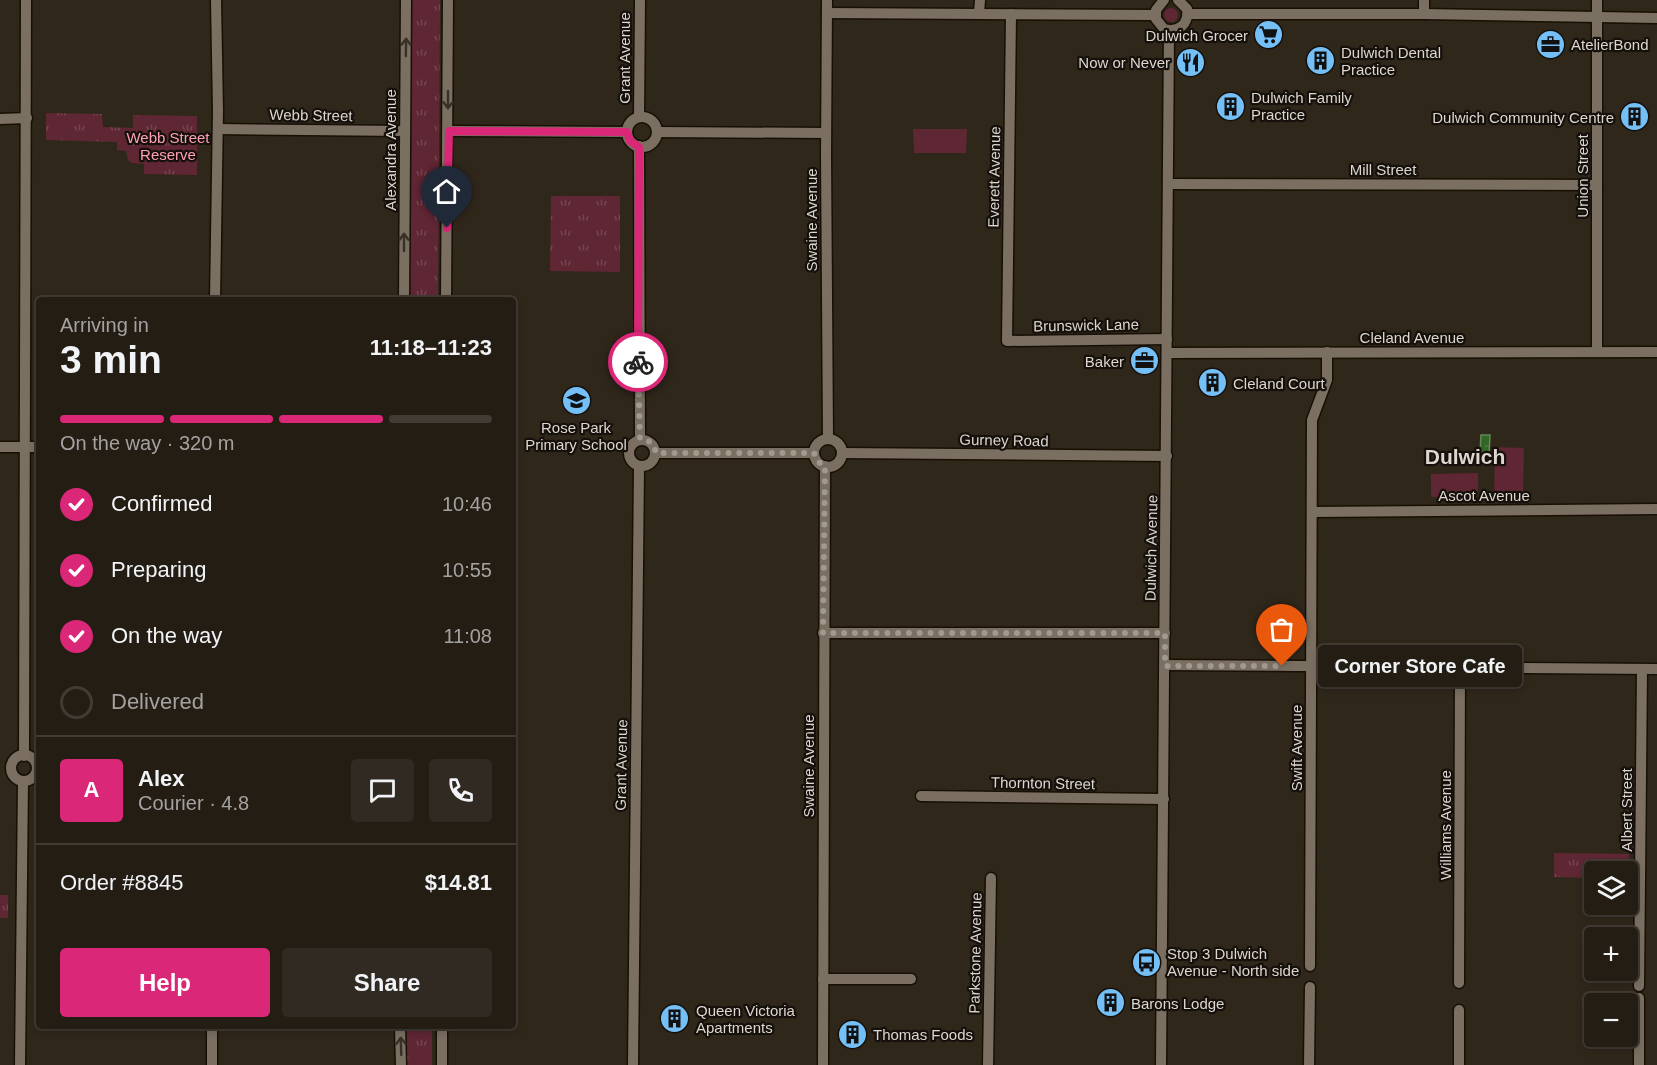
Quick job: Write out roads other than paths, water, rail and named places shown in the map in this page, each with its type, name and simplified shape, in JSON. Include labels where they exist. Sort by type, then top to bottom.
[{"type":"street","points":[[24,756],[26,0]]},
{"type":"street","points":[[215,297],[218,129],[216,0]]},
{"type":"street","name":"Alexandra Avenue","points":[[404,297],[406,0]]},
{"type":"street","points":[[446,297],[449,131],[448,0]]},
{"type":"street","name":"Grant Avenue","points":[[639,117],[640,0]]},
{"type":"street","name":"Swaine Avenue","points":[[827,0],[828,439]]},
{"type":"street","points":[[979,14],[980,0]]},
{"type":"street","points":[[1164,0],[1158,5],[1155,15],[1158,23],[1169,31],[1182,27],[1188,14],[1184,5],[1178,0]]},
{"type":"street","points":[[1424,0],[1424,14]]},
{"type":"street","name":"Union Street","points":[[1597,0],[1597,352]]},
{"type":"street","points":[[827,13],[1155,15]]},
{"type":"street","name":"Everett Avenue","points":[[1006,341],[1011,14]]},
{"type":"street","points":[[1188,14],[1424,14],[1657,18]]},
{"type":"street","name":"Dulwich Avenue","points":[[1161,1065],[1169,31]]},
{"type":"street","points":[[639,117],[653,122],[657,132],[653,142],[639,147],[630,141],[627,132],[630,123],[639,117]]},
{"type":"street","points":[[0,119],[27,118]]},
{"type":"street","name":"Webb Street","points":[[218,129],[404,131]]},
{"type":"street","points":[[449,131],[627,132]]},
{"type":"street","points":[[657,132],[826,133]]},
{"type":"street","points":[[639,147],[640,439]]},
{"type":"street","name":"Mill Street","points":[[1168,184],[1597,185]]},
{"type":"street","name":"Brunswick Lane","points":[[1006,341],[1167,339]]},
{"type":"street","name":"Cleland Avenue","points":[[1167,353],[1657,351]]},
{"type":"street","name":"Swift Avenue","points":[[1310,966],[1312,420],[1327,380],[1327,352]]},
{"type":"street","points":[[640,439],[653,444],[656,453],[649,465],[639,466],[631,460],[629,451],[633,443],[640,439]]},
{"type":"street","points":[[828,439],[837,442],[842,453],[838,462],[825,466],[817,461],[814,453],[818,444],[828,439]]},
{"type":"street","points":[[0,447],[36,447]]},
{"type":"street","points":[[656,453],[814,453]]},
{"type":"street","name":"Gurney Road","points":[[842,453],[1167,456]]},
{"type":"street","name":"Grant Avenue","points":[[633,1065],[639,466]]},
{"type":"street","name":"Swaine Avenue","points":[[823,1065],[825,466]]},
{"type":"street","name":"Ascot Avenue","points":[[1312,512],[1657,509]]},
{"type":"street","points":[[823,633],[1165,633]]},
{"type":"street","points":[[1165,666],[1657,669]]},
{"type":"street","name":"Williams Avenue","points":[[1459,983],[1460,667]]},
{"type":"street","name":"Albert Street","points":[[1640,986],[1642,670]]},
{"type":"street","points":[[36,766],[32,759],[24,756],[14,760],[6,768],[23,781],[33,777],[36,772]]},
{"type":"street","points":[[20,1065],[23,781]]},
{"type":"street","name":"Thornton Street","points":[[921,796],[1164,800]]},
{"type":"street","name":"Parkstone Avenue","points":[[988,1065],[991,878]]},
{"type":"street","points":[[823,978],[911,979]]},
{"type":"street","points":[[1309,1065],[1310,987]]},
{"type":"street","points":[[1639,998],[1639,1065]]},
{"type":"street","points":[[1459,1010],[1459,1065]]},
{"type":"street","points":[[212,1029],[212,1065]]},
{"type":"street","points":[[400,1029],[401,1065]]},
{"type":"street","points":[[442,1029],[442,1065]]},
{"type":"water","points":[[1481,435],[1490,435],[1489,454],[1480,454]]},
{"type":"place","name":"Dulwich Grocer","points":[[1269,35]]},
{"type":"place","name":"AtelierBond","points":[[1550,44]]},
{"type":"place","name":"Dulwich Dental Practice","points":[[1320,61]]},
{"type":"place","name":"Now or Never","points":[[1191,62]]},
{"type":"place","name":"Dulwich Family Practice","points":[[1230,106]]},
{"type":"place","name":"Dulwich Community Centre","points":[[1635,117]]},
{"type":"place","name":"Baker","points":[[1145,361]]},
{"type":"place","name":"Cleland Court","points":[[1212,383]]},
{"type":"place","name":"Rose Park Primary School","points":[[576,400]]},
{"type":"place","name":"Corner Store Cafe","points":[[1282,666]]},
{"type":"place","name":"Stop 3 Dulwich Avenue - North side","points":[[1146,962]]},
{"type":"place","name":"Barons Lodge","points":[[1110,1003]]},
{"type":"place","name":"Queen Victoria Apartments","points":[[675,1019]]},
{"type":"place","name":"Thomas Foods","points":[[852,1034]]},
{"type":"district","name":"Dulwich","points":[[1465,456]]},
{"type":"park label","name":"Webb Street Reserve","points":[[168,146]]}]
